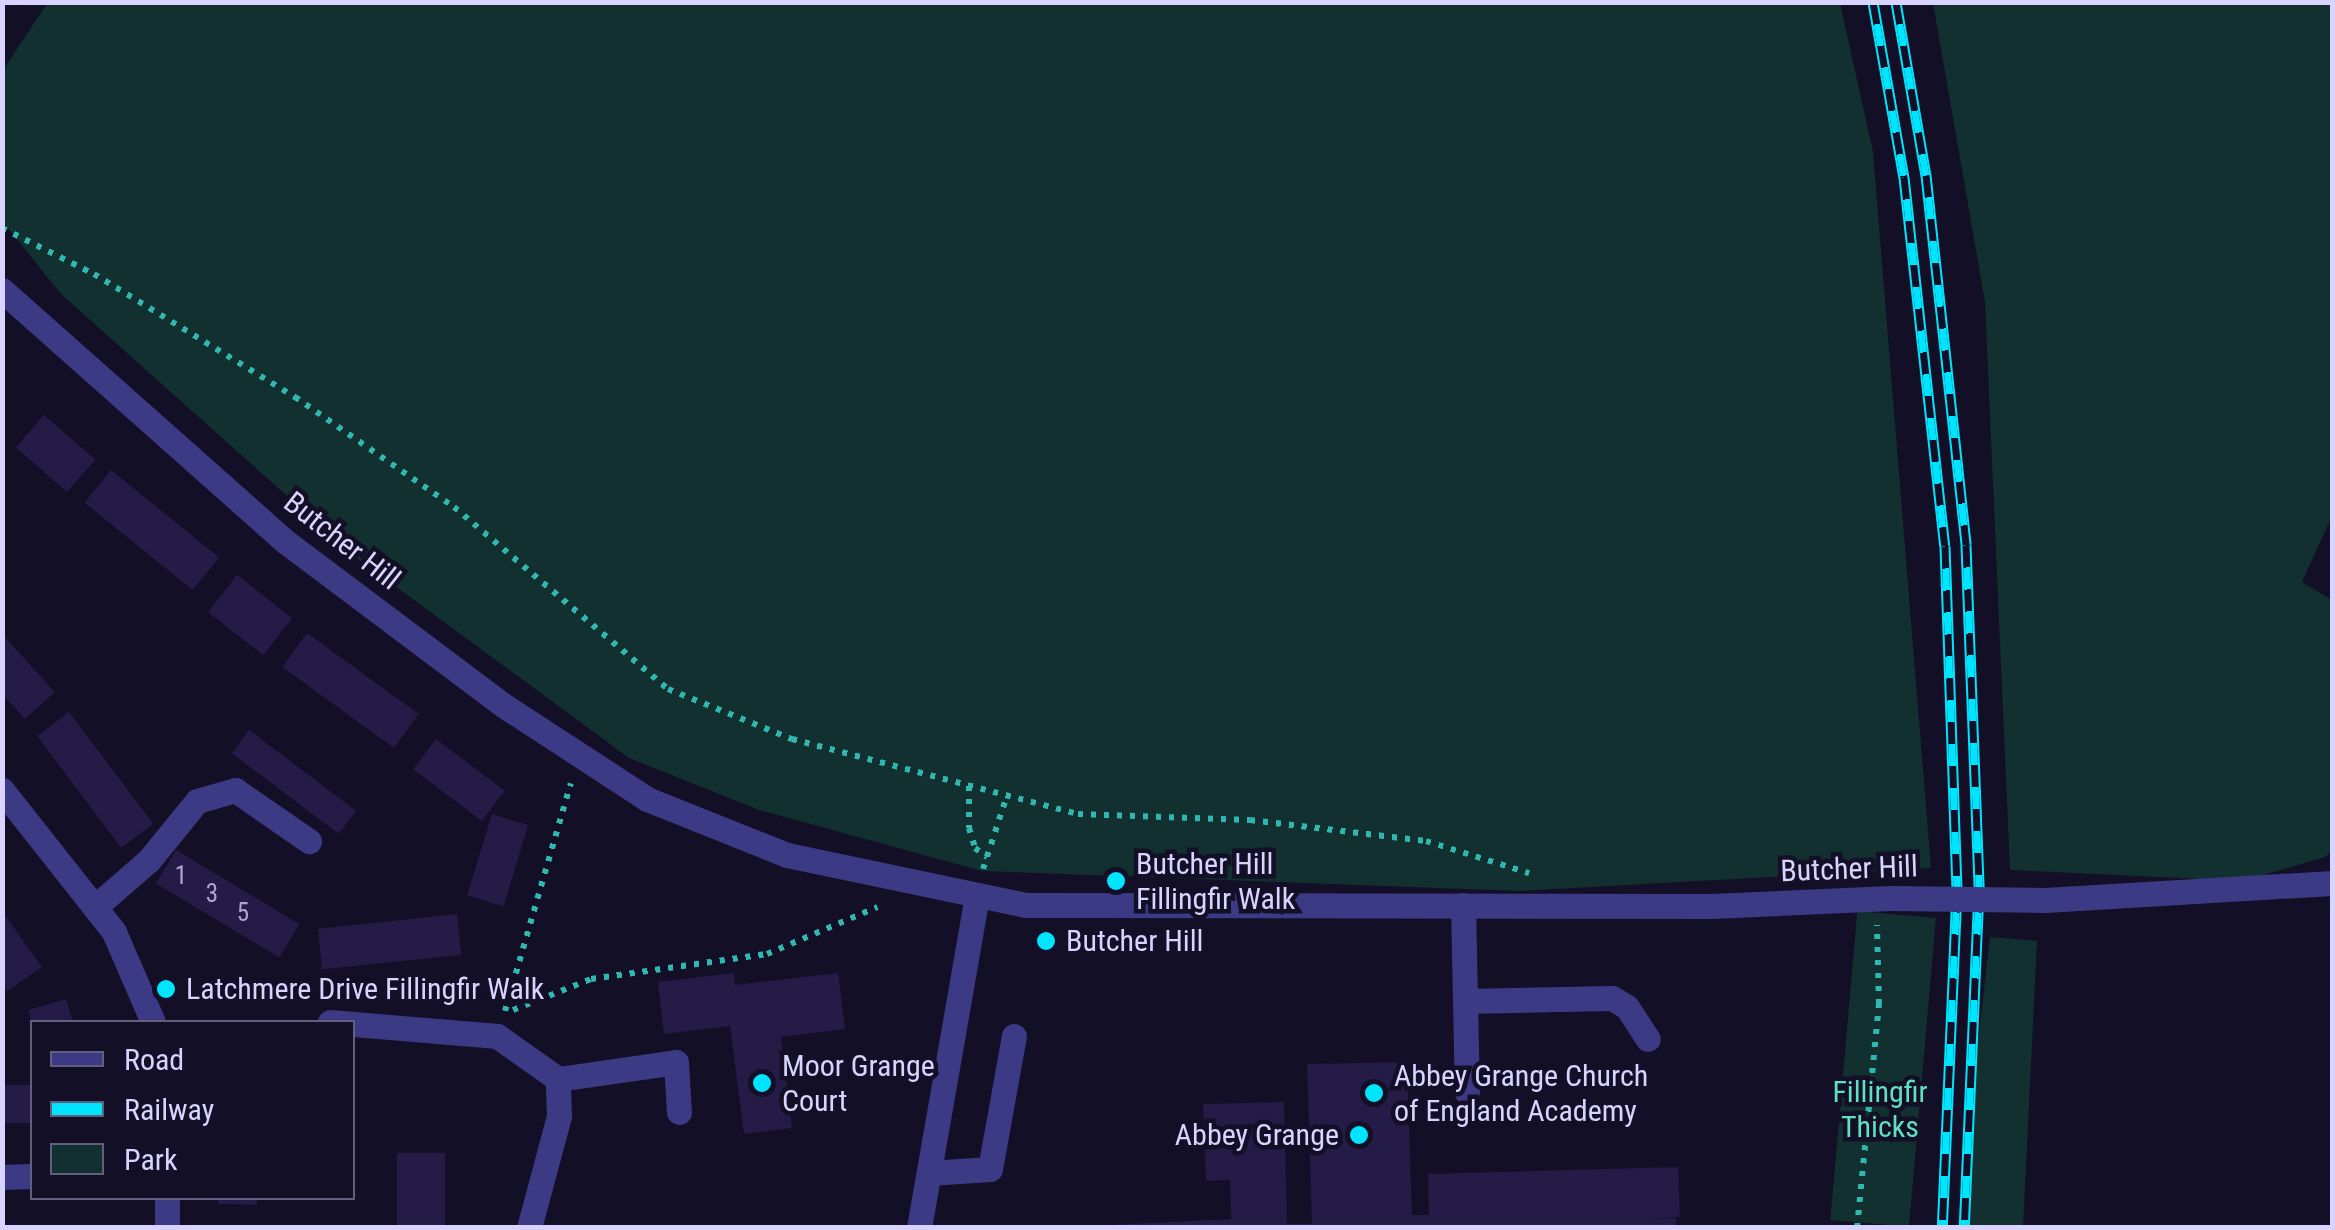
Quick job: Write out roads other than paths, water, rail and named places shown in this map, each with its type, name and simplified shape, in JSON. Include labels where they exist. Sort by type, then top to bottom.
[{"type":"street","name":"Butcher Hill","points":[[3,290],[286,542],[579,754],[647,799],[787,855],[896,882],[978,887],[1026,906],[1712,906],[1883,898],[2045,900],[2332,884]]},
{"type":"street","points":[[2,790],[114,932],[152,1020]]},
{"type":"street","points":[[94,907],[150,860],[197,801],[235,790],[309,842]]},
{"type":"street","points":[[919,1228],[978,887]]},
{"type":"street","points":[[1464,905],[1467,1092]]},
{"type":"street","points":[[1465,1001],[1612,998],[1627,1007],[1648,1039]]},
{"type":"street","points":[[355,1022],[501,1025],[558,1079],[559,1116],[529,1228]]},
{"type":"street","points":[[928,1173],[990,1169],[1014,1036]]},
{"type":"street","points":[[558,1079],[676,1062],[679,1112]]},
{"type":"street","points":[[2,1177],[30,1176]]},
{"type":"street","points":[[166,1200],[167,1228]]},
{"type":"railway","points":[[1873,2],[1904,177],[1945,546],[1957,890],[1942,1228]]},
{"type":"railway","points":[[1896,2],[1926,175],[1966,545],[1979,890],[1964,1228]]},
{"type":"place","name":"Butcher Hill Fillingfir Walk","points":[[1116,881]]},
{"type":"place","name":"Butcher Hill","points":[[1046,941]]},
{"type":"place","name":"Latchmere Drive Fillingfir Walk","points":[[166,989]]},
{"type":"place","name":"Moor Grange Court","points":[[762,1083]]},
{"type":"place","name":"Abbey Grange Church of England Academy","points":[[1374,1093]]},
{"type":"place","name":"Abbey Grange","points":[[1359,1135]]},
{"type":"park label","name":"Fillingfir Thicks","points":[[1880,1109]]}]
